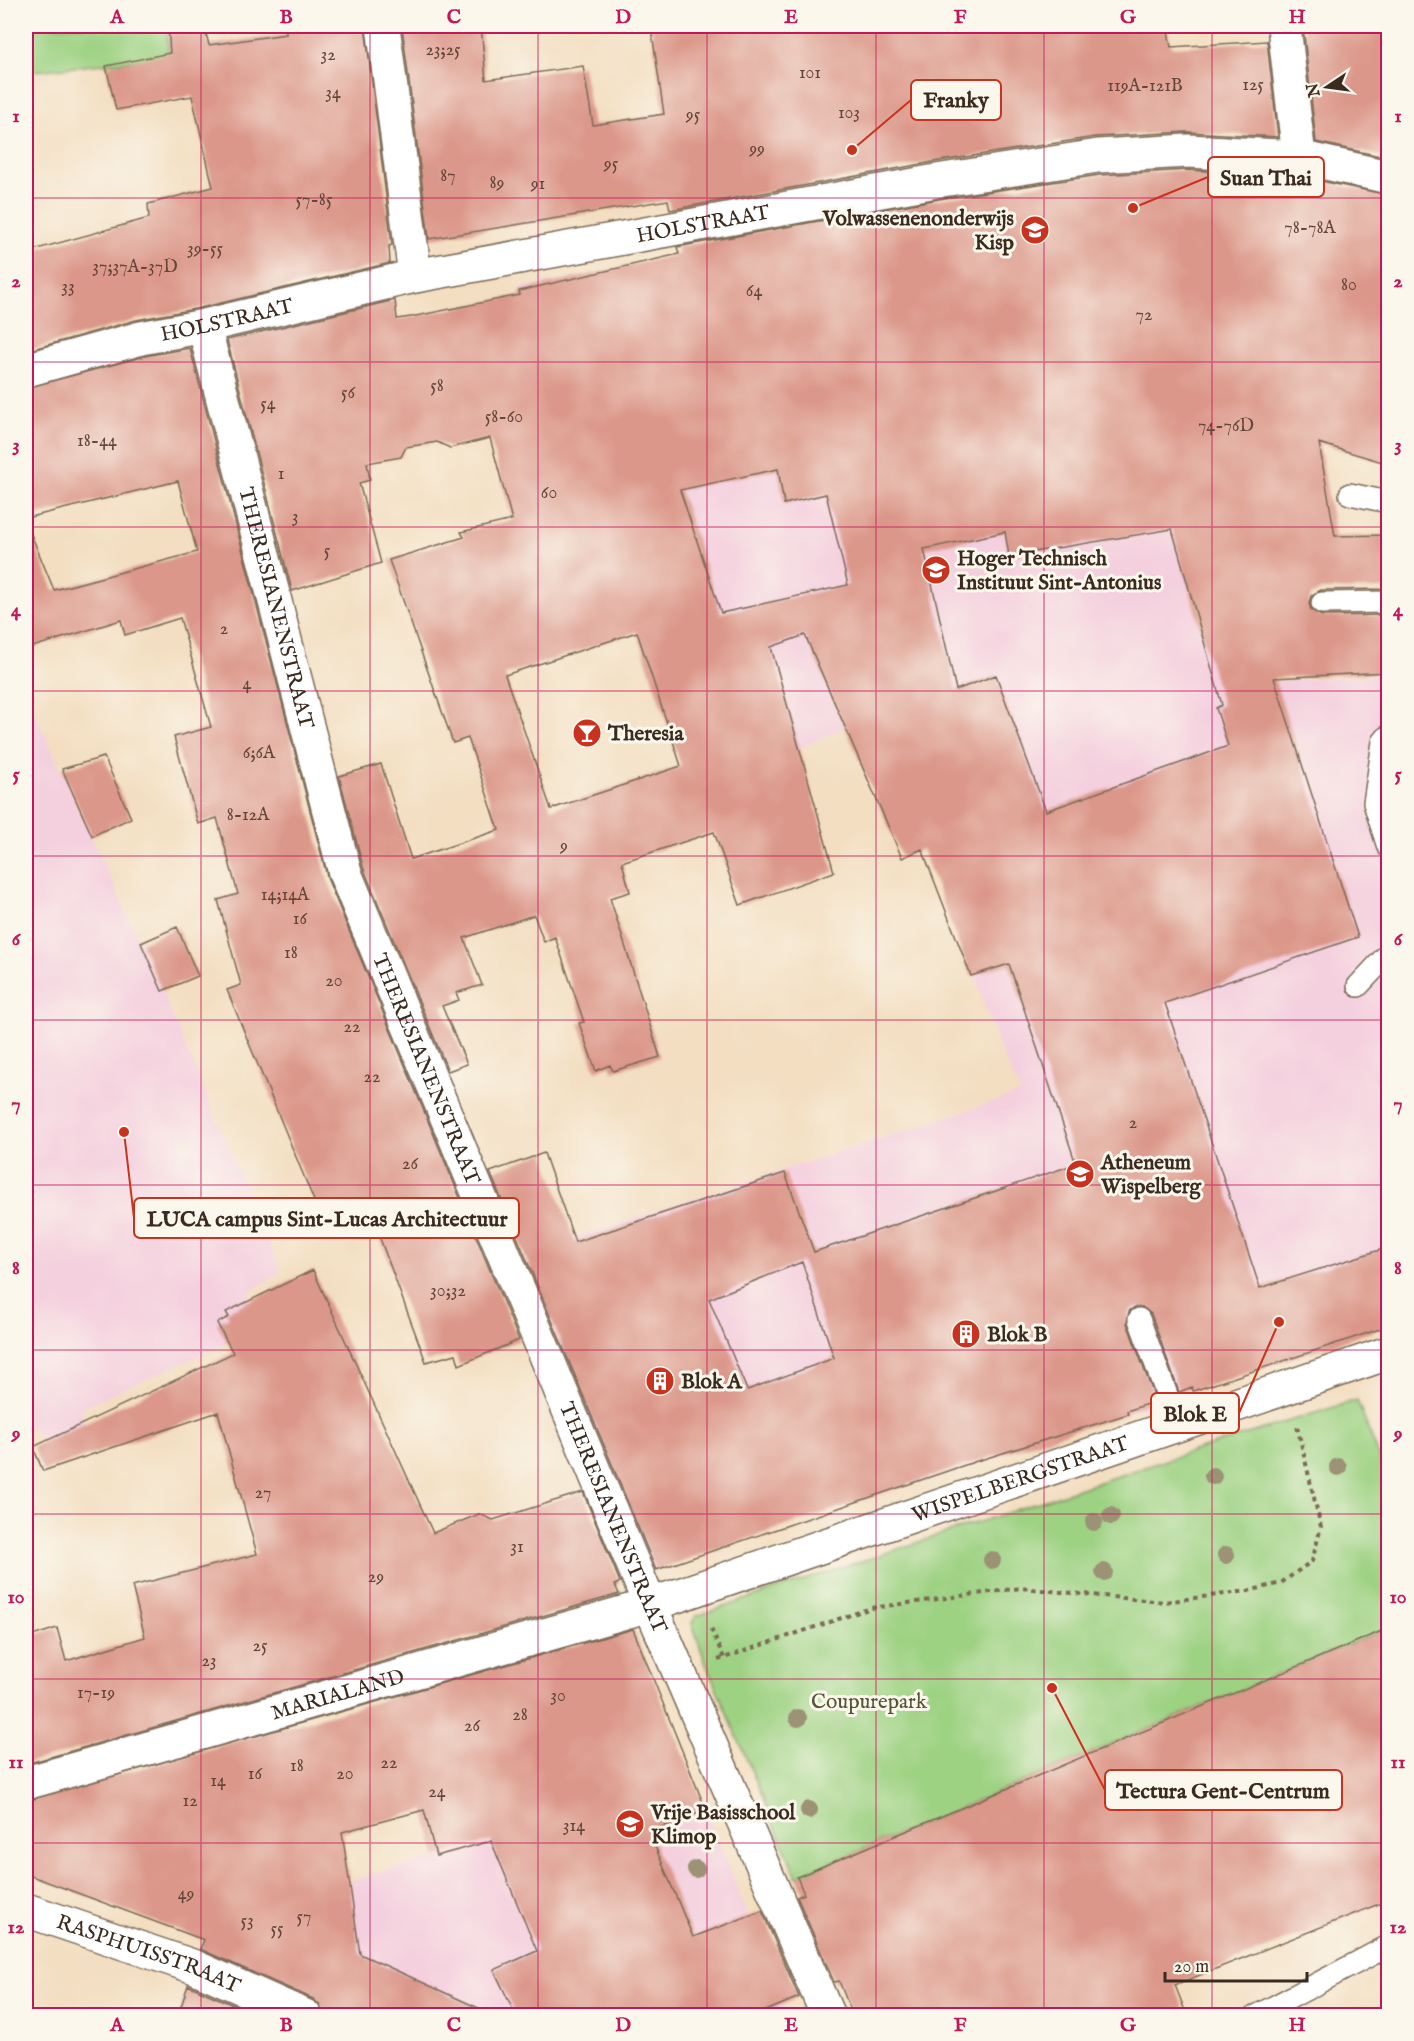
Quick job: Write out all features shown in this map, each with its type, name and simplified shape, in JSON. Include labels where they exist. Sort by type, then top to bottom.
[{"type":"street","points":[[383,26],[415,276]]},
{"type":"street","points":[[1284,26],[1299,157]]},
{"type":"street","name":"HOLSTRAAT","points":[[26,370],[141,339],[415,276],[936,182],[1098,156],[1188,151],[1299,157],[1389,177]]},
{"type":"street","name":"THERESIANENSTRAAT","points":[[204,326],[345,873],[650,1605],[682,1674],[828,2016]]},
{"type":"street","name":"WISPELBERGSTRAAT","points":[[650,1605],[1389,1353]]},
{"type":"street","name":"MARIALAND","points":[[26,1783],[650,1605]]},
{"type":"street","name":"RASPHUISSTRAAT","points":[[26,1910],[195,1967],[305,2016]]},
{"type":"lane","points":[[1350,494],[1389,502]]},
{"type":"lane","points":[[1322,603],[1389,602]]},
{"type":"lane","points":[[1389,736],[1383,742],[1374,803],[1389,847]]},
{"type":"lane","points":[[1358,986],[1389,954]]},
{"type":"lane","points":[[1139,1320],[1178,1425]]},
{"type":"lane","points":[[1256,2016],[1389,1946]]},
{"type":"path","points":[[682,1674],[871,1608],[1021,1588],[1164,1602],[1248,1591],[1281,1583],[1312,1561],[1321,1527],[1295,1419]]},
{"type":"shaded area","points":[[768,242],[1178,394],[1275,681],[1388,675],[1388,1326],[653,1570],[523,1254],[1021,1093],[1001,1052],[948,899],[872,714],[798,749],[750,607],[663,620],[541,379],[518,288]]},
{"type":"shaded area","points":[[26,677],[34,711],[162,991],[281,1272],[249,1292],[263,1327],[80,1408],[86,1423],[42,1443],[33,1427],[26,1431]]},
{"type":"shaded area","name":"Vrije Basisschool Klimop","points":[[636,1637],[788,2015],[370,2015],[310,1892],[565,1820]]},
{"type":"green space","points":[[26,26],[166,26],[169,57],[26,72]]},
{"type":"green space","name":"Coupurepark","points":[[1357,1400],[1388,1480],[1388,1628],[797,1877],[706,1664],[692,1623],[696,1616],[1196,1450]]},
{"type":"building","points":[[168,26],[204,26],[209,45],[286,34],[286,26],[365,26],[392,245],[389,246],[390,263],[200,308],[136,320],[26,351],[26,252],[149,218],[148,204],[213,187],[192,96],[116,110],[106,66],[170,53]]},
{"type":"building","points":[[402,26],[481,26],[486,80],[583,66],[593,125],[664,114],[651,26],[1167,26],[1171,47],[1267,41],[1278,137],[1187,132],[1095,137],[933,162],[670,210],[668,200],[429,239]]},
{"type":"building","points":[[1303,26],[1389,26],[1389,158],[1316,142]]},
{"type":"building","points":[[1188,170],[1296,176],[1389,195],[1389,464],[1319,443],[1335,536],[1389,535],[1389,589],[1321,590],[1311,596],[1309,603],[1311,610],[1322,616],[1389,615],[1389,672],[1274,678],[1358,937],[1165,1003],[1260,1288],[1389,1247],[1389,1326],[1193,1391],[1192,1387],[1179,1392],[1151,1314],[1142,1307],[1135,1307],[1129,1311],[1127,1323],[1156,1401],[1127,1411],[1128,1414],[974,1462],[656,1570],[490,1172],[544,1153],[575,1242],[785,1173],[814,1252],[1076,1164],[1009,964],[971,976],[922,849],[902,858],[805,635],[771,647],[834,872],[740,905],[714,832],[622,862],[630,892],[610,898],[660,1057],[613,1071],[610,1065],[596,1071],[579,1023],[584,1022],[555,937],[544,942],[534,915],[464,938],[482,985],[456,993],[459,1000],[442,1006],[467,1064],[448,1071],[363,867],[339,776],[381,764],[411,859],[499,830],[468,738],[453,743],[389,560],[464,537],[461,532],[512,520],[490,438],[450,448],[437,442],[406,447],[401,457],[367,463],[370,480],[359,483],[381,563],[292,591],[227,340],[395,300],[397,319],[411,317],[520,295],[519,291],[679,254],[677,247],[939,199],[1100,175]],"holes":[[[778,469],[784,504],[826,494],[848,585],[721,613],[680,490]],[[1172,529],[1222,705],[1216,708],[1228,746],[1046,811],[996,675],[956,690],[924,549],[1005,532],[1009,556]],[[637,632],[681,766],[551,809],[505,675]],[[802,1262],[834,1358],[747,1390],[709,1299]]]},
{"type":"building","points":[[190,348],[328,880],[519,1340],[459,1365],[456,1354],[426,1362],[372,1217],[327,1232],[227,990],[241,985],[218,900],[238,894],[217,818],[198,824],[174,737],[211,727],[180,618],[125,635],[121,620],[26,649],[26,522],[54,590],[197,552],[178,481],[26,518],[26,388],[145,356]]},
{"type":"building","points":[[104,757],[131,818],[92,836],[62,769]]},
{"type":"building","points":[[177,927],[198,976],[162,991],[141,943]]},
{"type":"building","points":[[313,1270],[433,1533],[479,1514],[493,1520],[583,1492],[620,1582],[615,1585],[619,1594],[26,1764],[26,1638],[57,1628],[66,1661],[145,1637],[132,1586],[257,1554],[218,1412],[43,1471],[33,1447],[233,1353],[217,1323],[229,1317],[226,1312]]},
{"type":"building","points":[[1389,1628],[1389,1900],[1175,1985],[1187,2016],[853,2016],[839,1981],[834,1982],[797,1897],[804,1894],[797,1877]]},
{"type":"building","points":[[633,1629],[706,1810],[649,1832],[693,1937],[762,1911],[799,1997],[754,2016],[516,2016],[494,1970],[537,1951],[491,1841],[436,1856],[424,1810],[342,1832],[360,1954],[496,2016],[323,2016],[320,2006],[313,1999],[200,1949],[204,1940],[26,1874],[26,1801]]},
{"type":"building","points":[[188,1985],[258,2016],[178,2016]]},
{"type":"place","name":"Franky","points":[[852,150]]},
{"type":"place","name":"Suan Thai","points":[[1133,208]]},
{"type":"place","name":"Volwassenenonderwijs Kisp","points":[[1035,230]]},
{"type":"place","name":"Hoger Technisch Instituut Sint-Antonius","points":[[936,570]]},
{"type":"place","name":"Theresia","points":[[587,733]]},
{"type":"place","name":"LUCA campus Sint-Lucas Architectuur","points":[[124,1132]]},
{"type":"place","name":"Atheneum Wispelberg","points":[[1080,1174]]},
{"type":"place","name":"Blok E","points":[[1279,1322]]},
{"type":"place","name":"Blok B","points":[[966,1334]]},
{"type":"place","name":"Blok A","points":[[660,1381]]},
{"type":"place","name":"Tectura Gent-Centrum","points":[[1052,1688]]},
{"type":"place","name":"Vrije Basisschool Klimop","points":[[630,1824]]}]
